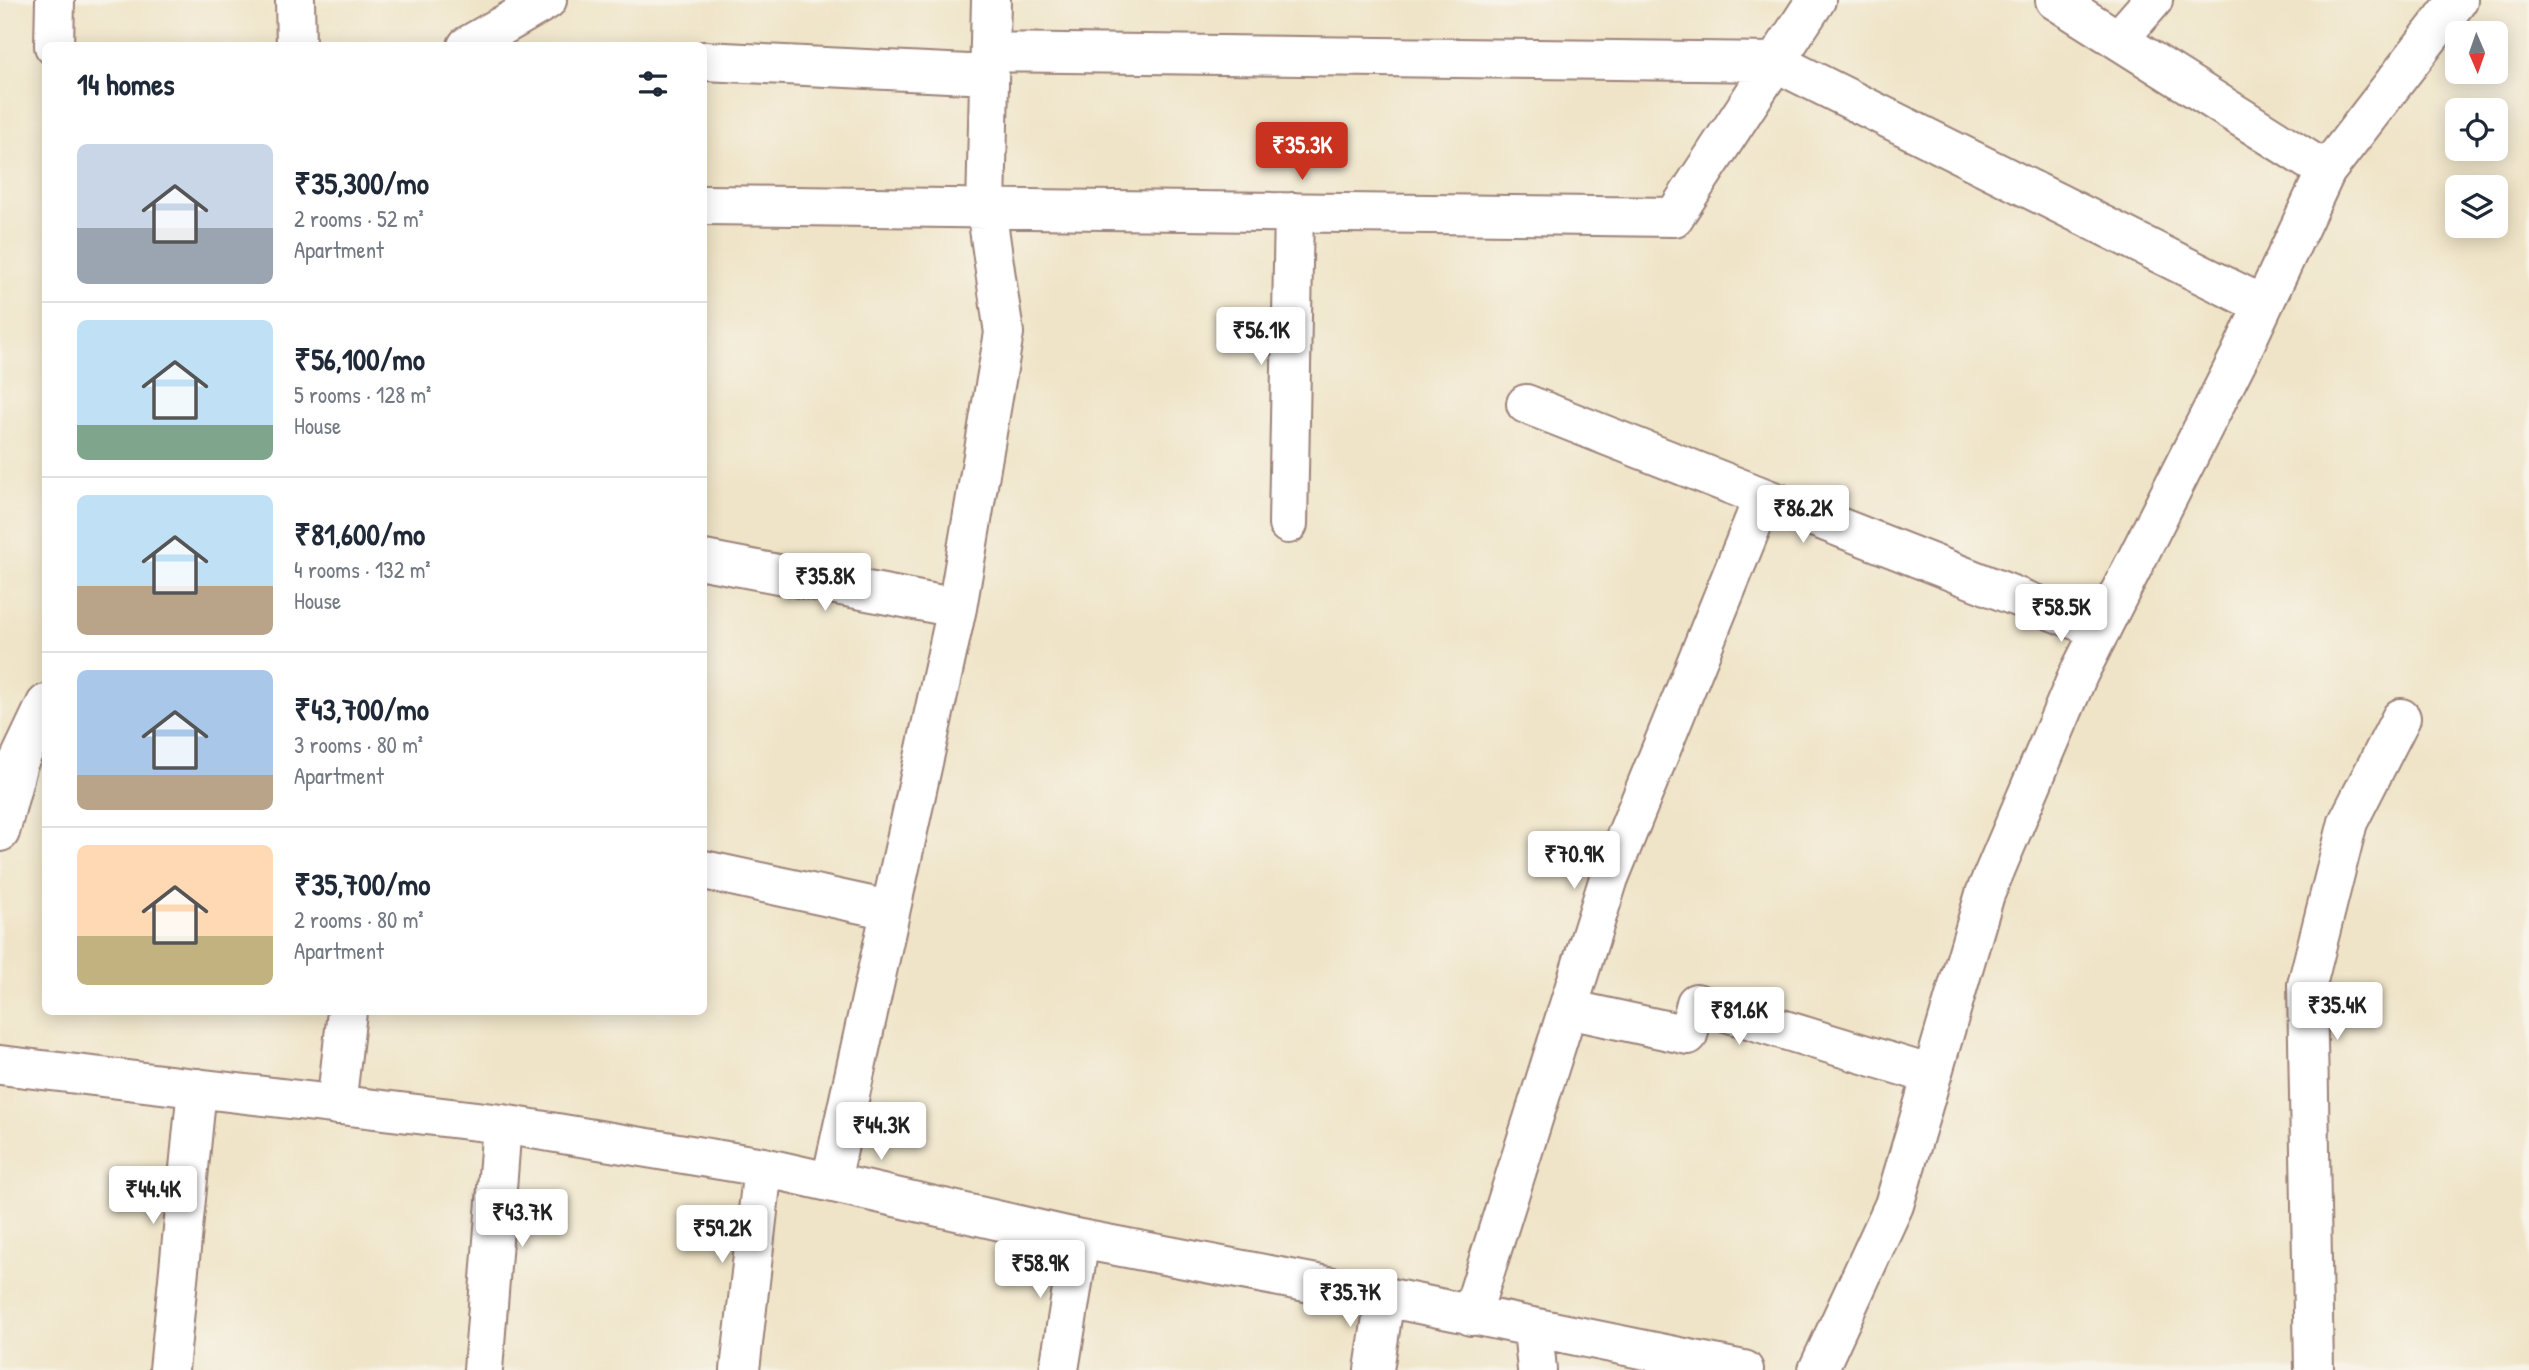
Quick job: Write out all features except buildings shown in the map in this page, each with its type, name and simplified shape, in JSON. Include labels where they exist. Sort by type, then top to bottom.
[{"type":"street","points":[[54,42],[55,0]]},
{"type":"street","points":[[295,0],[296,42]]},
{"type":"street","points":[[474,42],[547,0]]},
{"type":"street","points":[[831,1181],[957,608],[1004,333],[986,208],[991,0]]},
{"type":"street","points":[[707,205],[1674,217],[1815,0]]},
{"type":"street","points":[[2055,0],[2326,171]]},
{"type":"street","points":[[2119,38],[2153,0]]},
{"type":"street","points":[[1818,1370],[1894,1205],[1985,894],[2101,630],[2263,305],[2326,171],[2458,0]]},
{"type":"street","points":[[707,61],[1775,62],[2263,305]]},
{"type":"street","points":[[1288,524],[1294,212]]},
{"type":"street","points":[[1526,404],[2101,630]]},
{"type":"street","points":[[1471,1317],[1609,878],[1763,498]]},
{"type":"street","points":[[707,561],[957,608]]},
{"type":"street","points":[[0,832],[18,763],[42,713]]},
{"type":"street","points":[[2314,1370],[2307,985],[2348,822],[2401,718]]},
{"type":"street","points":[[707,871],[889,910]]},
{"type":"street","points":[[1568,1009],[1688,1035],[1696,1003],[1932,1075]]},
{"type":"street","points":[[336,1105],[347,1015]]},
{"type":"street","points":[[0,1065],[502,1124],[763,1167],[1080,1239],[1385,1297],[1471,1317],[1744,1370]]},
{"type":"street","points":[[169,1370],[197,1088]]},
{"type":"street","points":[[483,1370],[502,1124]]},
{"type":"street","points":[[740,1370],[763,1167]]},
{"type":"street","points":[[1059,1370],[1080,1239]]},
{"type":"street","points":[[1374,1370],[1385,1297]]},
{"type":"street","points":[[1533,1329],[1537,1370]]}]
